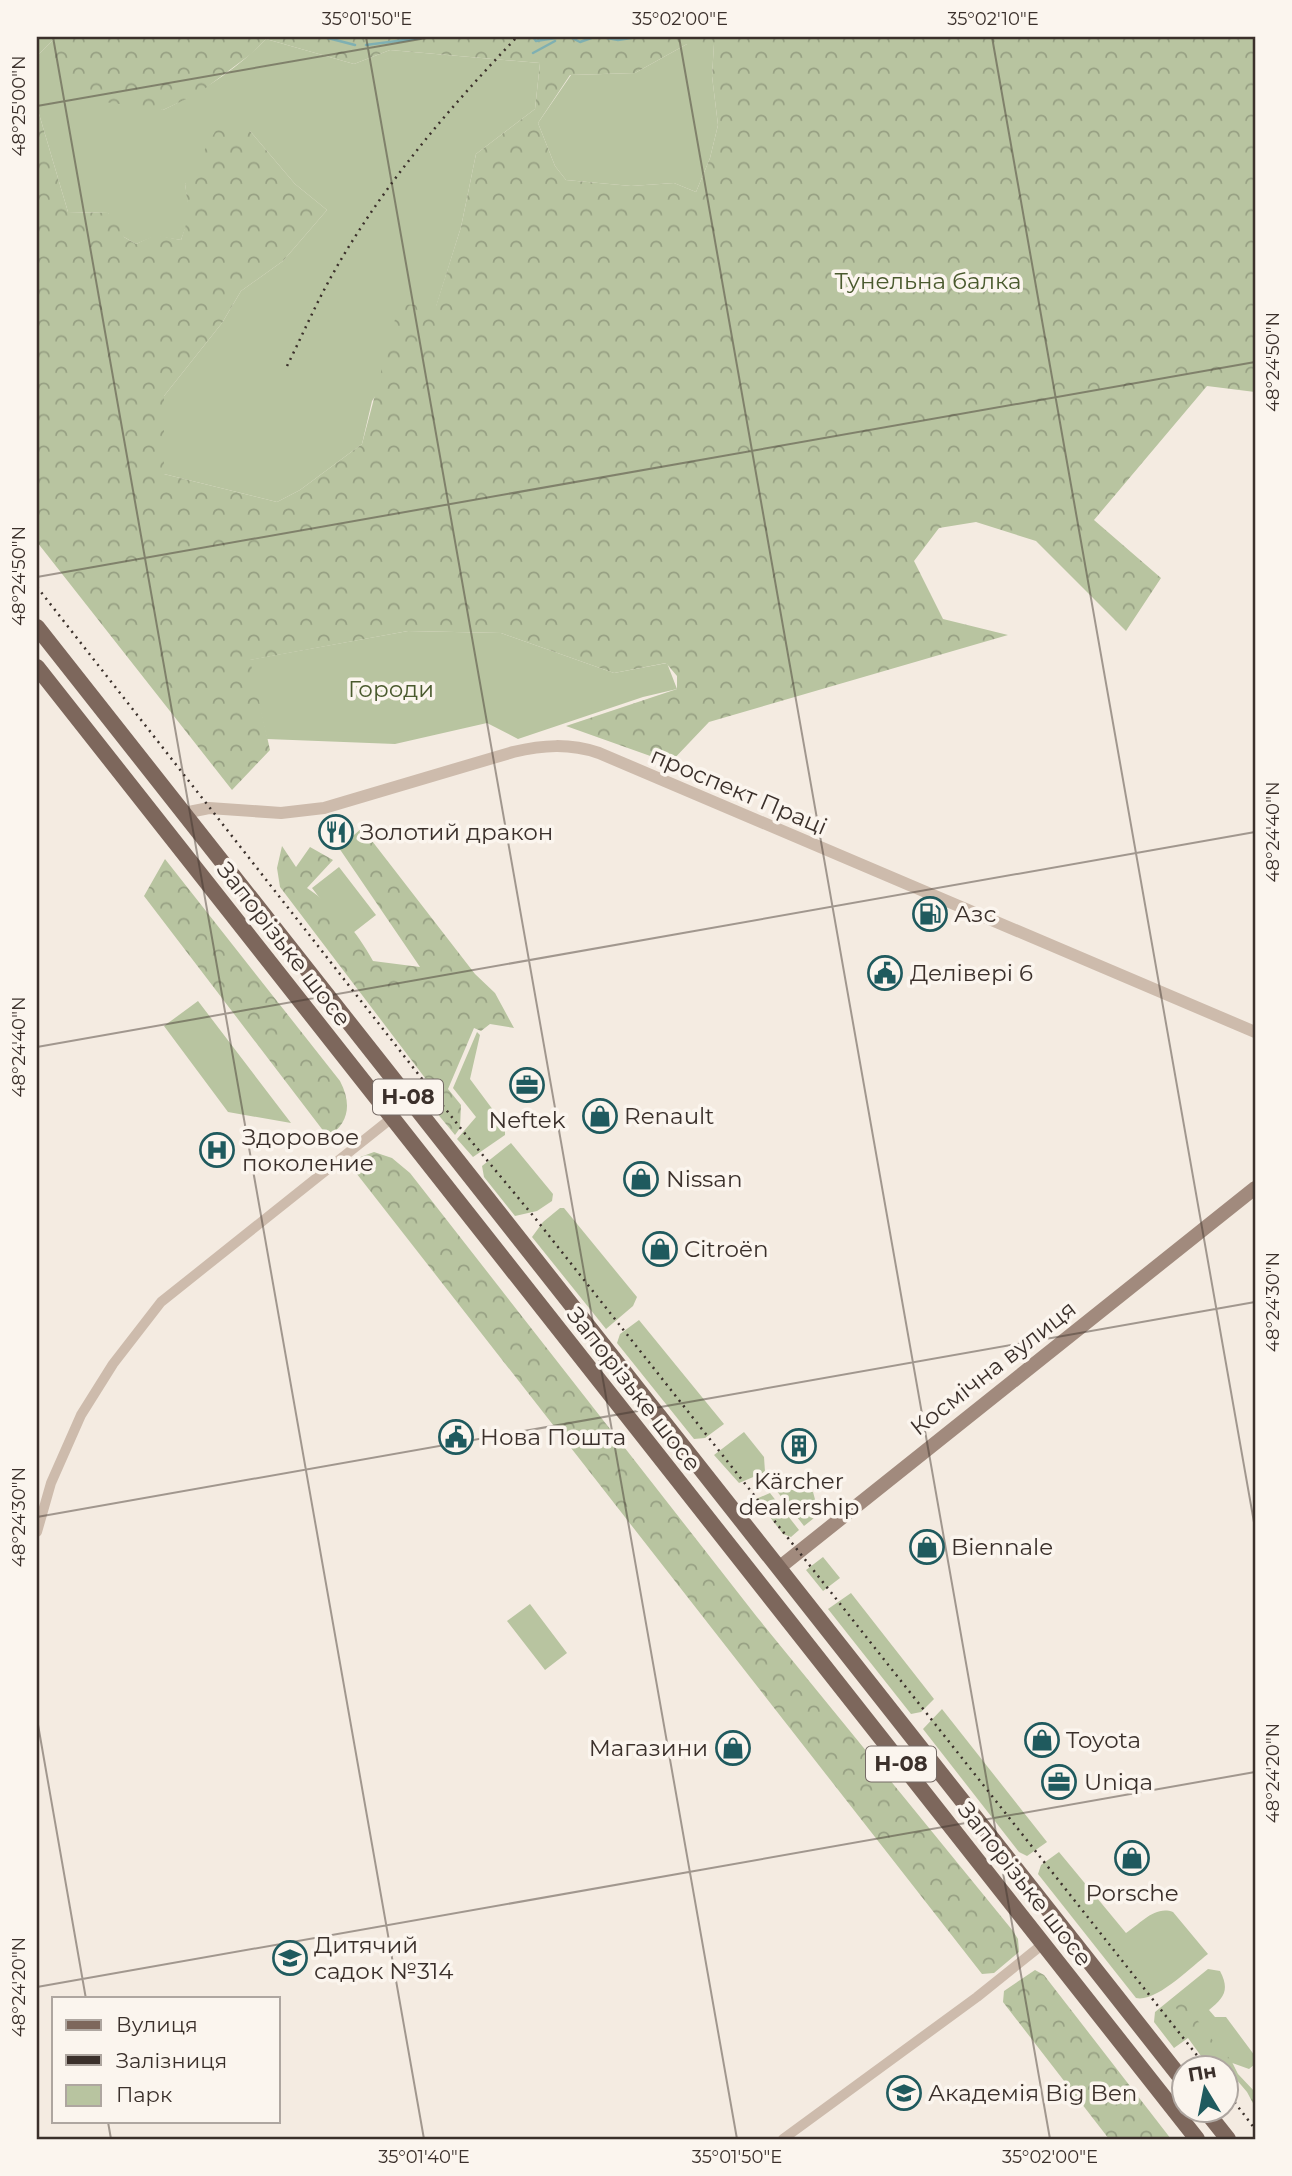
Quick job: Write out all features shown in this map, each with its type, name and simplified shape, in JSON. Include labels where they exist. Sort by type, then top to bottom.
[{"type":"main road","name":"Запорізьке шосе","points":[[37,627],[1170,2064]]},
{"type":"main road","name":"Запорізьке шосе","points":[[37,667],[1197,2139]]},
{"type":"main road","points":[[164,831],[184,813]]},
{"type":"main road","points":[[393,1117],[412,1102]]},
{"type":"main road","name":"Космічна вулиця","points":[[760,1584],[1255,1188]]},
{"type":"main road","points":[[1216,2124],[1228,2139]]},
{"type":"street","name":"проспект Праці","points":[[184,813],[209,808],[281,813],[324,808],[513,752],[539,746],[574,746],[599,752],[1255,1032]]},
{"type":"street","points":[[37,1532],[51,1483],[81,1415],[131,1338],[161,1302],[393,1117]]},
{"type":"street","points":[[783,2139],[977,1997],[1043,1944]]},
{"type":"green space","points":[[37,37],[56,37],[37,56]]},
{"type":"green space","name":"Тунельна балка","points":[[56,37],[1255,37],[1255,392],[1207,386],[1094,520],[1161,578],[1126,631],[1036,541],[976,522],[939,528],[914,561],[943,619],[1008,635],[709,722],[670,763],[566,726],[677,689],[677,676],[666,663],[614,673],[501,633],[408,631],[250,660],[270,750],[232,790],[37,542],[37,107],[68,212],[108,213],[121,220],[124,237],[136,244],[155,235],[181,240],[189,215],[185,184],[216,130],[250,131],[295,184],[327,210],[283,261],[241,291],[222,323],[164,396],[164,474],[277,502],[300,490],[362,444],[399,304],[436,306],[461,227],[476,154],[535,109],[540,63],[390,50],[354,64],[266,39],[251,54],[199,93],[163,110],[105,102],[37,56]],"holes":[[[687,44],[714,44],[712,76],[718,125],[710,158],[696,192],[674,183],[631,186],[566,180],[555,166],[538,123],[570,75],[635,73]]]},
{"type":"green space","points":[[266,39],[354,64],[390,50],[540,63],[535,109],[476,154],[461,227],[436,307],[372,401],[362,444],[300,490],[277,502],[164,474],[164,396],[222,323],[241,291],[283,261],[327,210],[295,184],[250,131],[185,184],[190,215],[181,240],[155,236],[136,244],[124,237],[108,213],[68,212],[37,107],[37,56],[163,110],[218,79],[243,61]]},
{"type":"green space","points":[[687,44],[714,44],[712,76],[718,125],[710,158],[696,192],[674,183],[631,186],[566,180],[555,166],[538,123],[571,75],[635,73]]},
{"type":"green space","name":"Городи","points":[[408,631],[501,633],[614,673],[667,663],[677,689],[643,697],[518,739],[487,723],[395,744],[267,739],[249,660]]},
{"type":"green space","points":[[362,828],[475,974],[495,993],[514,1028],[490,1024],[481,1031],[474,1028],[448,1089],[461,1105],[460,1128],[455,1135],[436,1112],[441,1099],[280,887],[277,868],[282,846],[296,867],[310,847],[333,860],[307,888],[344,920],[373,961],[420,967],[339,848]]},
{"type":"green space","points":[[165,859],[340,1081],[346,1097],[346,1112],[340,1126],[328,1137],[144,896]]},
{"type":"green space","points":[[339,867],[376,915],[349,936],[312,888]]},
{"type":"green space","points":[[198,1001],[291,1123],[228,1112],[164,1026]]},
{"type":"green space","points":[[477,1032],[480,1035],[470,1079],[505,1126],[505,1135],[473,1157],[457,1139],[476,1117],[453,1088]]},
{"type":"green space","points":[[511,1143],[553,1194],[552,1201],[537,1211],[515,1216],[484,1177],[482,1166]]},
{"type":"green space","points":[[374,1152],[392,1158],[410,1173],[757,1617],[1013,1931],[1018,1939],[1019,1952],[994,1973],[982,1974],[353,1169],[355,1159]]},
{"type":"green space","points":[[560,1208],[564,1208],[637,1297],[633,1306],[606,1329],[532,1237],[543,1222]]},
{"type":"green space","points":[[639,1320],[724,1424],[705,1438],[694,1439],[617,1343],[620,1334]]},
{"type":"green space","points":[[744,1432],[764,1457],[765,1472],[739,1483],[714,1455]]},
{"type":"green space","points":[[776,1490],[813,1492],[819,1514],[804,1526]]},
{"type":"green space","points":[[770,1493],[799,1530],[791,1537],[783,1534],[756,1499]]},
{"type":"green space","points":[[823,1557],[840,1578],[823,1591],[806,1570]]},
{"type":"green space","points":[[851,1593],[934,1699],[921,1712],[911,1714],[828,1609]]},
{"type":"green space","points":[[530,1604],[567,1653],[545,1670],[507,1621]]},
{"type":"green space","points":[[942,1709],[1047,1842],[1027,1856],[1019,1852],[923,1729]]},
{"type":"green space","points":[[1059,1852],[1126,1933],[1154,1913],[1173,1912],[1208,1954],[1163,1989],[1144,1998],[1136,1998],[1038,1874],[1041,1865]]},
{"type":"green space","points":[[1208,1969],[1220,1971],[1225,1983],[1224,1993],[1209,2010],[1215,2017],[1226,2017],[1255,2056],[1255,2064],[1249,2069],[1240,2066],[1240,2054],[1200,2054],[1188,2038],[1174,2048],[1154,2022],[1155,2012]]},
{"type":"green space","points":[[1035,1970],[1044,1975],[1171,2139],[1109,2139],[1003,2002],[1004,1991]]},
{"type":"green space","points":[[1179,1999],[1185,2002],[1207,2034],[1225,2054],[1215,2054],[1175,2007]]},
{"type":"green space","points":[[1240,2076],[1255,2092],[1255,2107],[1240,2084]]},
{"type":"waterway","points":[[324,37],[355,45]]},
{"type":"waterway","points":[[366,45],[428,37]]},
{"type":"waterway","points":[[533,37],[536,41],[562,37]]},
{"type":"waterway","points":[[570,37],[580,42],[594,37]]},
{"type":"waterway","points":[[602,37],[618,40],[637,37]]},
{"type":"waterway","points":[[533,53],[555,41]]},
{"type":"railway","points":[[287,366],[328,282],[375,207],[442,119],[517,37]]},
{"type":"railway","points":[[37,587],[462,1130],[535,1218],[1196,2054]]},
{"type":"railway","points":[[1240,2109],[1255,2129]]},
{"type":"place","name":"Золотий дракон","points":[[336,832]]},
{"type":"place","name":"Азс","points":[[930,914]]},
{"type":"place","name":"Делівері 6","points":[[885,973]]},
{"type":"place","name":"Neftek","points":[[527,1085]]},
{"type":"place","name":"Renault","points":[[600,1116]]},
{"type":"place","name":"Здоровое поколение","points":[[217,1150]]},
{"type":"place","name":"Nissan","points":[[641,1179]]},
{"type":"place","name":"Citroën","points":[[660,1249]]},
{"type":"place","name":"Нова Пошта","points":[[456,1437]]},
{"type":"place","name":"Kärcher dealership","points":[[799,1446]]},
{"type":"place","name":"Biennale","points":[[927,1547]]},
{"type":"place","name":"Toyota","points":[[1042,1740]]},
{"type":"place","name":"Магазини","points":[[733,1748]]},
{"type":"place","name":"Uniqa","points":[[1059,1782]]},
{"type":"place","name":"Porsche","points":[[1132,1858]]},
{"type":"place","name":"Дитячий садок №314","points":[[290,1958]]},
{"type":"place","name":"Академія Big Ben","points":[[904,2093]]}]
